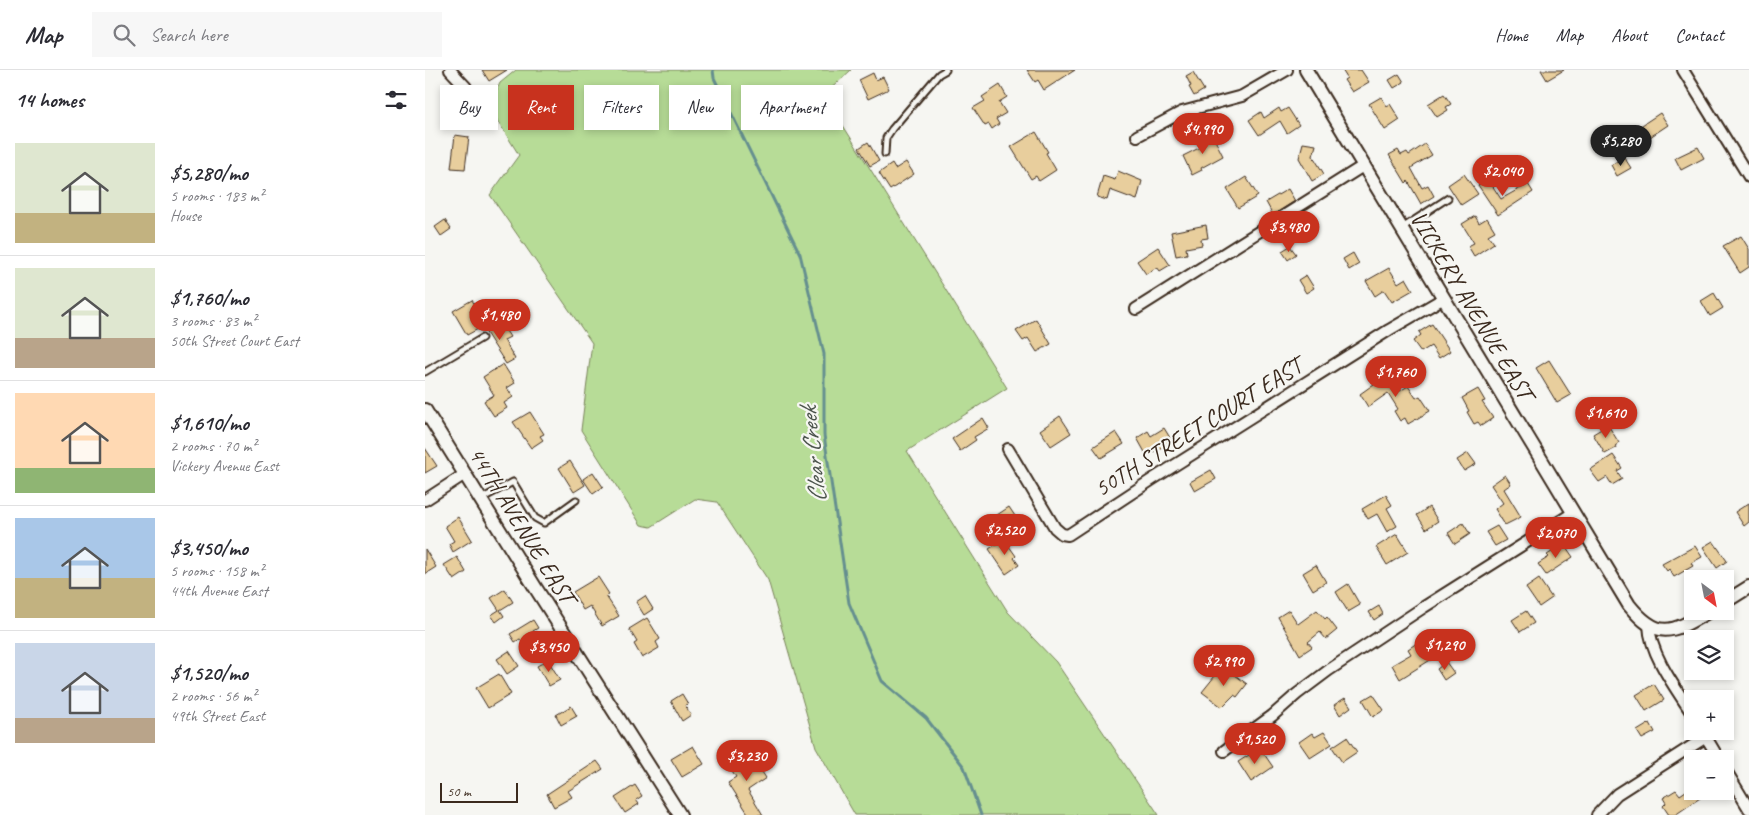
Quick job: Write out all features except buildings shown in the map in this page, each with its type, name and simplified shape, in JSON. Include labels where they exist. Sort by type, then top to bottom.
[{"type":"street","points":[[450,70],[464,85]]},
{"type":"street","points":[[1137,136],[1182,112],[1242,96],[1287,70]]},
{"type":"street","name":"VICKERY AVENUE EAST","points":[[1306,70],[1623,597],[1639,618],[1649,625]]},
{"type":"street","points":[[1683,70],[1746,166],[1749,177]]},
{"type":"street","points":[[1136,309],[1363,166]]},
{"type":"street","name":"50TH STREET COURT EAST","points":[[1008,449],[1055,528],[1068,536],[1153,479],[1389,330],[1444,298]]},
{"type":"street","name":"44TH AVENUE EAST","points":[[425,410],[680,815]]},
{"type":"street","points":[[425,500],[465,474]]},
{"type":"street","points":[[1224,751],[1337,665],[1424,607],[1573,513]]},
{"type":"street","points":[[1734,596],[1749,587]]},
{"type":"street","points":[[1684,700],[1655,651],[1649,634],[1649,625],[1659,629],[1672,630],[1693,620]]},
{"type":"street","points":[[1604,812],[1617,794],[1695,740]]},
{"type":"street","points":[[1734,784],[1749,809]]},
{"type":"lane","points":[[885,154],[886,138],[892,129],[939,74],[946,70]]},
{"type":"lane","points":[[1400,228],[1447,198]]},
{"type":"lane","points":[[425,372],[482,338]]},
{"type":"lane","points":[[481,499],[513,482],[535,518],[544,523],[575,500]]},
{"type":"green space","points":[[516,70],[851,70],[835,85],[741,85],[741,130],[843,130],[843,125],[1007,388],[907,451],[1008,612],[1056,662],[1159,815],[855,815],[816,747],[768,580],[717,502],[695,499],[651,527],[641,525],[581,430],[592,343],[490,195],[519,155],[498,121],[498,87],[500,83]]},
{"type":"waterway","name":"Clear Creek","points":[[713,70],[714,78],[800,254],[824,354],[824,435],[849,603],[882,681],[926,718],[964,767],[981,815]]}]
